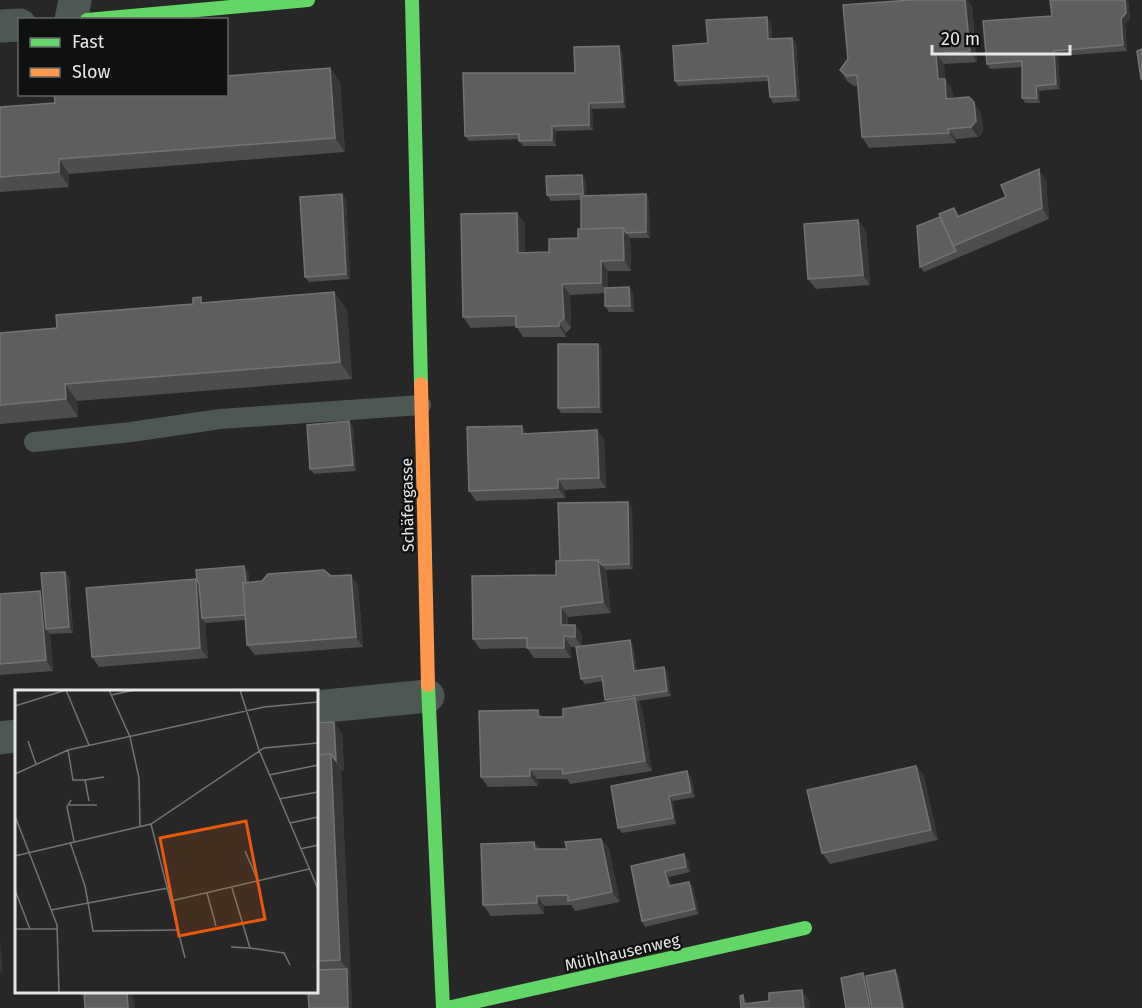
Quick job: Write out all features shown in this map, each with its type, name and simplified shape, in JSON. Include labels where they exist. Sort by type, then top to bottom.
[{"type":"street","points":[[71,18],[75,0]]},
{"type":"street","points":[[109,18],[308,0]]},
{"type":"street","name":"Schäfergasse","points":[[412,0],[428,696],[445,1008]]},
{"type":"street","points":[[0,27],[18,25]]},
{"type":"street","points":[[318,707],[428,696]]},
{"type":"street","points":[[0,738],[15,736]]},
{"type":"street","name":"Mühlhausenweg","points":[[445,1008],[805,928]]},
{"type":"lane","points":[[34,442],[131,432],[220,419],[421,405]]},
{"type":"building","points":[[911,0],[965,0],[970,51],[936,54],[938,79],[945,79],[946,99],[969,97],[974,102],[976,121],[971,127],[948,129],[949,133],[862,137],[857,75],[847,76],[840,70],[848,59],[843,5]]},
{"type":"building","points":[[1050,0],[1125,0],[1126,13],[1121,19],[1123,45],[1054,51],[1056,84],[1036,86],[1037,98],[1022,98],[1022,61],[987,64],[983,21],[1052,16]]},
{"type":"building","points":[[767,17],[768,39],[792,38],[796,96],[770,97],[768,76],[675,81],[673,46],[708,43],[706,20]]},
{"type":"building","points":[[619,46],[623,102],[589,103],[589,125],[552,126],[552,140],[519,141],[519,134],[465,136],[463,73],[575,73],[574,47]]},
{"type":"building","points":[[1142,49],[1142,79],[1141,79],[1137,51]]},
{"type":"building","points":[[330,68],[335,138],[59,159],[59,172],[0,177],[0,107],[55,103],[54,96],[228,96],[228,76]]},
{"type":"building","points":[[1039,169],[1042,208],[953,246],[939,214],[954,208],[957,217],[1006,197],[1001,185]]},
{"type":"building","points":[[582,175],[583,194],[547,195],[546,176]]},
{"type":"building","points":[[342,194],[346,274],[305,277],[300,197]]},
{"type":"building","points":[[646,194],[646,232],[626,233],[623,228],[581,229],[581,196]]},
{"type":"building","points":[[517,213],[518,253],[549,252],[549,239],[578,238],[578,229],[623,228],[624,260],[601,261],[601,283],[562,284],[564,318],[559,326],[516,327],[516,316],[463,317],[461,214]]},
{"type":"building","points":[[940,217],[956,251],[920,267],[917,226]]},
{"type":"building","points":[[858,220],[863,275],[808,279],[804,224]]},
{"type":"building","points":[[629,287],[630,306],[605,306],[605,288]]},
{"type":"building","points":[[334,292],[340,362],[65,384],[66,399],[0,405],[0,333],[57,328],[56,315],[193,304],[193,298],[201,297],[201,303]]},
{"type":"building","points":[[558,344],[598,344],[599,407],[558,408]]},
{"type":"building","points":[[349,421],[353,465],[310,469],[307,425]]},
{"type":"building","points":[[522,426],[522,434],[597,430],[599,478],[558,479],[558,488],[469,491],[467,427]]},
{"type":"building","points":[[628,502],[629,564],[602,565],[598,560],[560,561],[558,503]]},
{"type":"building","points":[[598,560],[603,602],[561,607],[561,625],[575,625],[575,637],[564,636],[564,648],[527,648],[527,638],[473,639],[472,576],[556,575],[556,561]]},
{"type":"building","points":[[244,566],[245,615],[202,618],[196,570]]},
{"type":"building","points":[[324,570],[331,576],[351,575],[356,637],[247,645],[243,583],[262,581],[268,574]]},
{"type":"building","points":[[65,572],[69,627],[46,629],[41,573]]},
{"type":"building","points":[[196,579],[200,648],[92,657],[86,588]]},
{"type":"building","points":[[40,591],[46,660],[0,664],[0,594]]},
{"type":"building","points":[[630,640],[634,671],[664,667],[667,691],[605,700],[602,676],[581,679],[576,647]]},
{"type":"building","points":[[635,698],[645,761],[563,774],[562,769],[530,769],[530,776],[481,777],[479,711],[538,710],[538,717],[563,717],[563,709]]},
{"type":"building","points":[[334,722],[336,761],[331,754],[318,755],[318,723]]},
{"type":"building","points":[[331,754],[340,960],[318,961],[318,755]]},
{"type":"building","points":[[916,766],[931,830],[822,853],[807,790]]},
{"type":"building","points":[[687,771],[691,792],[669,796],[673,818],[618,828],[611,786]]},
{"type":"building","points":[[601,839],[612,892],[568,901],[568,895],[537,896],[537,903],[483,905],[481,844],[534,842],[535,849],[567,849],[565,842]]},
{"type":"building","points":[[684,854],[686,867],[665,871],[669,886],[689,882],[695,909],[642,921],[631,866]]},
{"type":"building","points":[[347,969],[348,1008],[309,1008],[308,993],[318,993],[318,970]]},
{"type":"building","points":[[895,970],[903,1008],[872,1008],[866,976]]},
{"type":"building","points":[[863,973],[870,1008],[846,1008],[841,978]]},
{"type":"building","points":[[802,990],[804,1008],[741,1008],[740,996],[743,995],[744,1004],[769,1001],[769,993]]},
{"type":"building","points":[[84,993],[127,993],[128,1008],[85,1008]]},
{"type":"traffic: fast","points":[[109,18],[308,0]]},
{"type":"traffic: fast","points":[[412,0],[421,384]]},
{"type":"traffic: fast","points":[[428,685],[443,1008]]},
{"type":"traffic: fast","points":[[447,1008],[805,928]]},
{"type":"traffic: slow","points":[[421,384],[428,685]]}]
